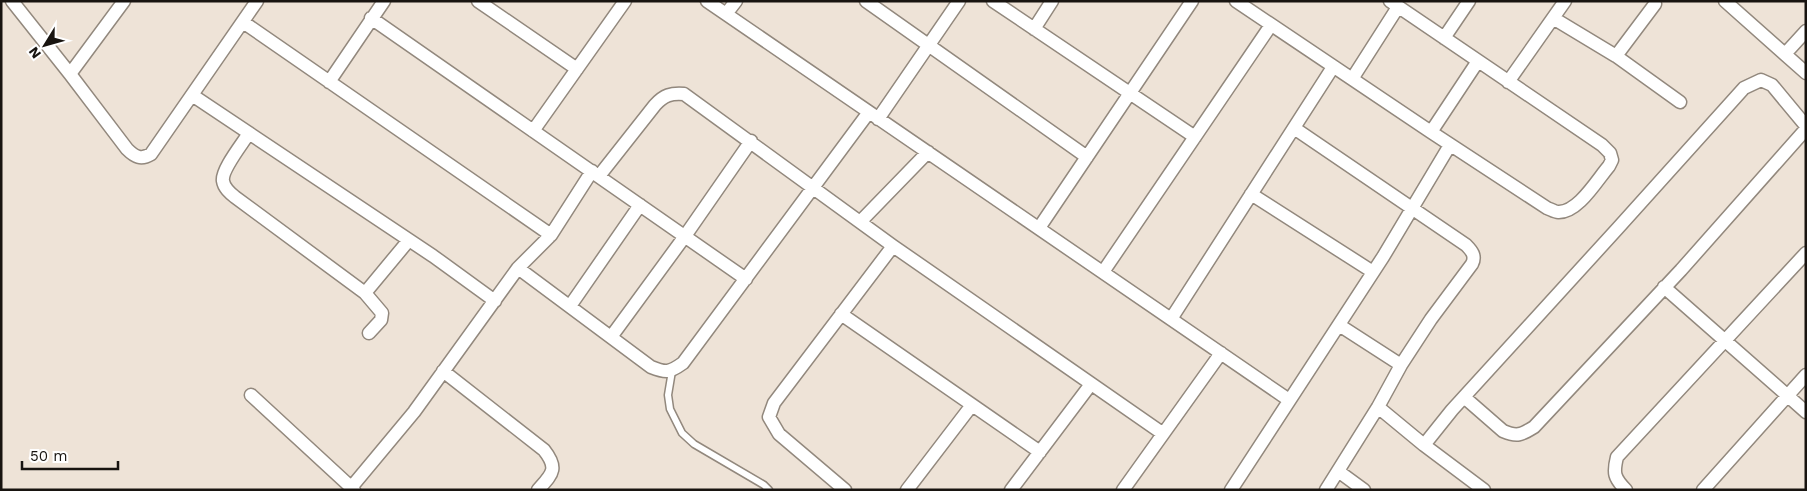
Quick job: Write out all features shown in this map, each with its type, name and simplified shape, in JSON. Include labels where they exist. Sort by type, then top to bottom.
[{"type":"street","points":[[70,74],[124,1]]},
{"type":"street","points":[[15,2],[127,149],[135,157],[145,158],[151,154],[257,1]]},
{"type":"street","points":[[329,82],[384,1]]},
{"type":"street","points":[[478,1],[576,70]]},
{"type":"street","points":[[533,131],[625,1]]},
{"type":"street","points":[[707,1],[1289,400]]},
{"type":"street","points":[[726,14],[736,1]]},
{"type":"street","points":[[866,1],[881,6],[929,45],[1088,157]]},
{"type":"street","points":[[518,268],[651,367],[662,371],[672,370],[682,363],[814,187],[874,116],[929,45],[959,1]]},
{"type":"street","points":[[993,1],[1195,137]]},
{"type":"street","points":[[1034,29],[1052,1]]},
{"type":"street","points":[[1039,228],[1192,1]]},
{"type":"street","points":[[1236,1],[1450,145],[1547,208],[1557,212],[1568,210],[1578,204],[1612,160],[1610,153],[1602,145],[1394,4],[1352,79]]},
{"type":"street","points":[[1444,38],[1470,1]]},
{"type":"street","points":[[1508,82],[1565,1]]},
{"type":"street","points":[[1725,1],[1806,73]]},
{"type":"street","points":[[1616,56],[1655,4]]},
{"type":"street","points":[[371,18],[746,278]]},
{"type":"street","points":[[1553,18],[1616,56],[1680,102]]},
{"type":"street","points":[[243,22],[551,235]]},
{"type":"street","points":[[1103,272],[1271,25]]},
{"type":"street","points":[[1785,54],[1806,31]]},
{"type":"street","points":[[1431,132],[1478,61]]},
{"type":"street","points":[[1171,319],[1333,67]]},
{"type":"street","points":[[1424,445],[1464,397],[1744,88],[1761,80],[1772,85],[1806,127],[1664,287],[1534,427],[1521,435],[1503,431],[1464,397]]},
{"type":"street","points":[[251,394],[351,489],[414,412],[518,268],[551,235],[596,174],[655,104],[663,96],[673,93],[684,94],[893,246],[1162,434]]},
{"type":"street","points":[[192,95],[409,240],[494,301]]},
{"type":"street","points":[[1294,128],[1466,245],[1474,254],[1474,260],[1431,319],[1401,365],[1378,407],[1326,490]]},
{"type":"street","points":[[249,133],[225,171],[223,180],[226,188],[235,197],[365,293],[382,313],[381,320],[369,333]]},
{"type":"street","points":[[611,337],[685,236],[750,141]]},
{"type":"street","points":[[1233,489],[1373,272],[1450,145]]},
{"type":"street","points":[[860,222],[928,152]]},
{"type":"street","points":[[1252,194],[1373,272]]},
{"type":"street","points":[[570,306],[640,205]]},
{"type":"street","points":[[365,293],[409,240]]},
{"type":"street","points":[[845,490],[778,434],[769,417],[774,402],[893,246]]},
{"type":"street","points":[[1626,490],[1615,477],[1614,470],[1617,457],[1806,253]]},
{"type":"street","points":[[1664,287],[1806,412]]},
{"type":"street","points":[[842,314],[1040,452]]},
{"type":"street","points":[[1339,324],[1401,365]]},
{"type":"street","points":[[1123,490],[1221,353]]},
{"type":"street","points":[[443,371],[544,450],[550,458],[553,468],[552,474],[538,490]]},
{"type":"street","points":[[1703,490],[1806,375]]},
{"type":"street","points":[[1011,490],[1091,384]]},
{"type":"street","points":[[907,490],[972,405]]},
{"type":"street","points":[[1378,407],[1424,445],[1484,490]]},
{"type":"street","points":[[1338,471],[1364,490]]},
{"type":"lane","points":[[672,370],[668,395],[670,410],[682,433],[694,444],[764,485],[769,490]]}]
